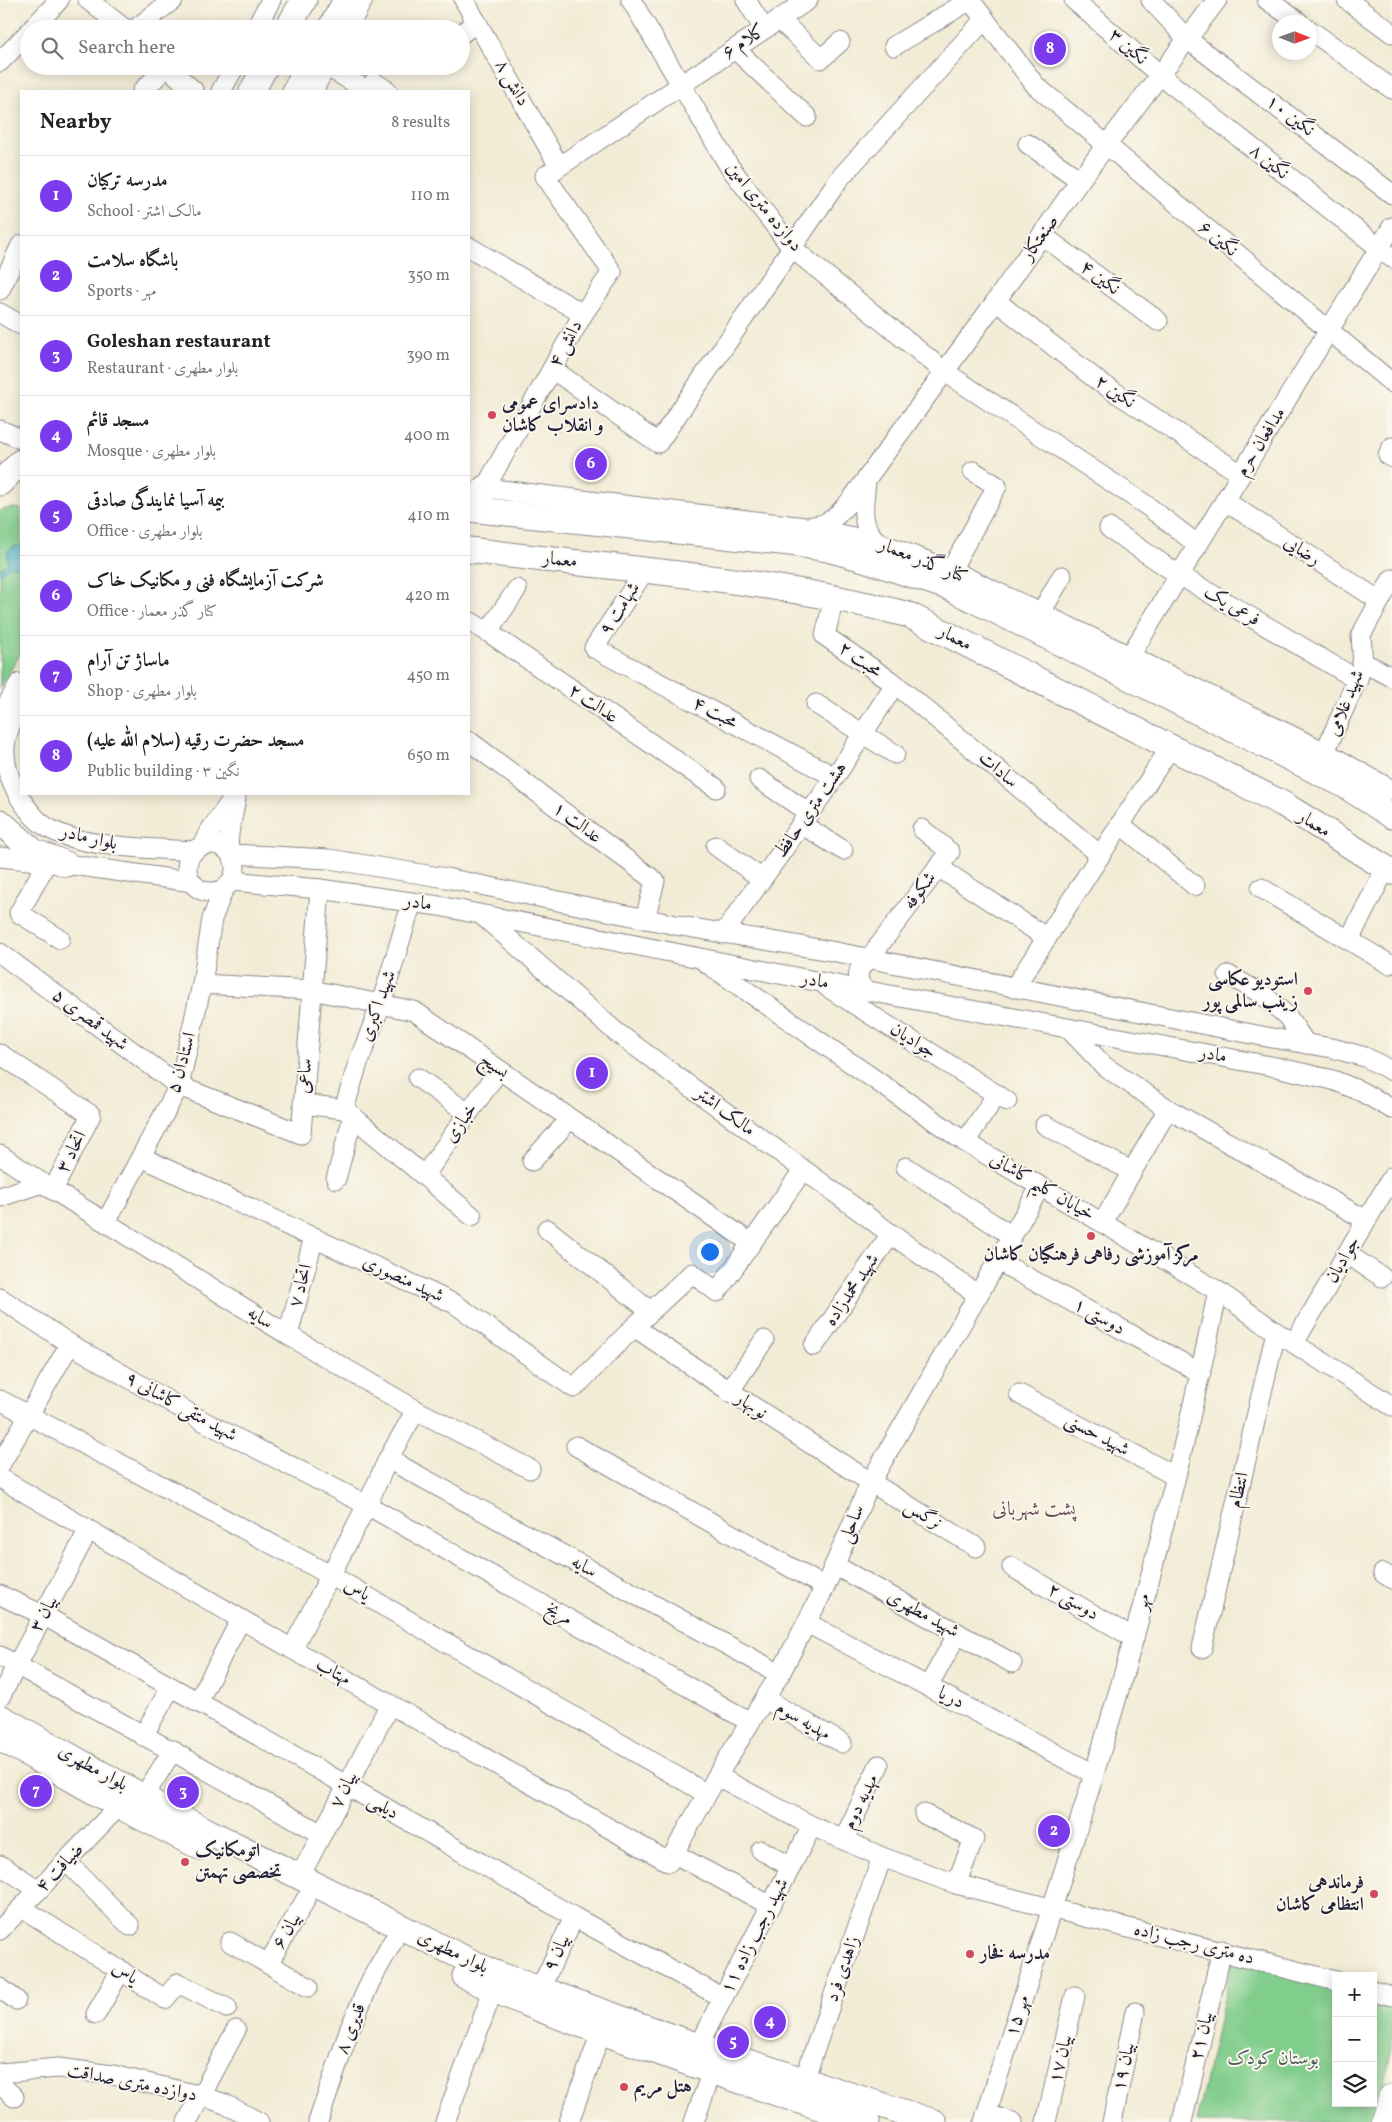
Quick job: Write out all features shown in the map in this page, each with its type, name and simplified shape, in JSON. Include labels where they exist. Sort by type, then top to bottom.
[{"type":"main road","points":[[293,20],[304,0]]},
{"type":"main road","points":[[335,20],[346,0]]},
{"type":"main road","points":[[253,90],[261,75]]},
{"type":"main road","points":[[296,90],[303,75]]},
{"type":"main road","points":[[0,483],[20,463]]},
{"type":"main road","points":[[486,488],[471,509],[762,539],[827,549],[878,563],[950,588],[1036,621],[1320,761],[1344,785],[1392,816]]},
{"type":"main road","points":[[0,492],[20,492]]},
{"type":"main road","name":"معمار","points":[[475,553],[747,582],[859,602],[909,615],[1283,804],[1386,863]]},
{"type":"main road","points":[[0,724],[20,688]]},
{"type":"main road","points":[[0,822],[33,851],[57,863]]},
{"type":"main road","name":"بلوار مطهری","points":[[0,1717],[144,1796],[197,1836]]},
{"type":"main road","name":"بلوار مطهری","points":[[0,1738],[118,1806],[197,1836],[303,1887],[492,1972],[698,2046],[934,2122]]},
{"type":"main road","name":"بلوار مطهری","points":[[303,1887],[393,1941],[493,1990],[712,2072],[854,2120]]},
{"type":"street","points":[[40,20],[59,0]]},
{"type":"street","points":[[88,0],[114,20]]},
{"type":"street","points":[[147,20],[173,0]]},
{"type":"street","points":[[352,20],[363,0]]},
{"type":"street","name":"دانش ۸","points":[[464,0],[559,166]]},
{"type":"street","name":"دوازده متری امین","points":[[631,0],[729,166],[792,248],[945,372],[1146,505],[1198,545]]},
{"type":"street","points":[[746,0],[772,24],[820,59],[840,42]]},
{"type":"street","name":"کلام ۶","points":[[559,166],[808,0]]},
{"type":"street","points":[[894,46],[970,0]]},
{"type":"street","name":"نگین ۶","points":[[970,0],[1036,86],[1392,383]]},
{"type":"street","name":"نگین ۳","points":[[1074,0],[1160,74]]},
{"type":"street","name":"نگین ۱۰","points":[[1151,0],[1187,39],[1392,194]]},
{"type":"street","name":"صنعتکار","points":[[805,527],[823,525],[833,520],[866,480],[996,301],[1080,180],[1208,9],[1217,0]]},
{"type":"street","points":[[1267,0],[1288,15]]},
{"type":"street","points":[[1346,0],[1392,33]]},
{"type":"street","points":[[260,20],[268,5],[282,20]]},
{"type":"street","points":[[552,369],[658,443],[839,179],[984,19]]},
{"type":"street","points":[[470,27],[477,22]]},
{"type":"street","points":[[1317,35],[1392,88]]},
{"type":"street","points":[[0,62],[20,41]]},
{"type":"street","points":[[735,49],[807,117]]},
{"type":"street","name":"نگین ۸","points":[[1160,74],[1385,254]]},
{"type":"street","points":[[143,90],[159,75]]},
{"type":"street","points":[[176,75],[193,90]]},
{"type":"street","points":[[222,90],[229,75]]},
{"type":"street","points":[[314,90],[321,75]]},
{"type":"street","points":[[341,75],[366,90]]},
{"type":"street","points":[[369,90],[374,82],[386,90]]},
{"type":"street","points":[[1028,144],[1080,180]]},
{"type":"street","points":[[559,166],[545,176],[612,272],[583,314]]},
{"type":"street","name":"مدافعان حرم","points":[[1130,656],[1329,331],[1385,254],[1392,228]]},
{"type":"street","name":"نگین ۴","points":[[1042,235],[1158,321]]},
{"type":"street","points":[[0,290],[20,247]]},
{"type":"street","name":"دانش ۴","points":[[470,248],[583,314],[486,488]]},
{"type":"street","name":"نگین ۲","points":[[996,301],[1098,381],[1241,474]]},
{"type":"street","points":[[0,313],[20,324]]},
{"type":"street","points":[[0,430],[20,439]]},
{"type":"street","points":[[1392,447],[1388,455],[1392,458]]},
{"type":"street","points":[[951,570],[997,486],[974,471]]},
{"type":"street","points":[[866,480],[865,522],[869,534],[878,542]]},
{"type":"street","name":"کنار گذر معمار","points":[[486,488],[805,527],[878,542],[951,570],[1036,621],[1130,656],[1320,761],[1392,790]]},
{"type":"street","name":"رضایی","points":[[1225,500],[1380,601]]},
{"type":"street","name":"فرعی یک","points":[[1109,528],[1179,575],[1358,680]]},
{"type":"street","name":"شهامت ۹","points":[[594,648],[645,570]]},
{"type":"street","points":[[1036,621],[1062,576]]},
{"type":"street","name":"شهید غلامی","points":[[1320,761],[1358,680],[1362,662],[1361,635],[1392,579]]},
{"type":"street","points":[[488,632],[517,589]]},
{"type":"street","name":"محبت ۲","points":[[834,597],[825,636],[895,684]]},
{"type":"street","name":"عدالت ۲","points":[[470,622],[716,788]]},
{"type":"street","name":"محبت ۴","points":[[594,648],[835,777]]},
{"type":"street","points":[[1362,662],[1392,677]]},
{"type":"street","name":"هشت متری حافظ","points":[[723,934],[835,777],[895,684]]},
{"type":"street","name":"سادات","points":[[895,684],[1100,855]]},
{"type":"street","name":"بلوار مادر","points":[[20,694],[5,746],[6,758],[12,786],[35,818],[46,827],[64,835],[101,844],[198,848]]},
{"type":"street","points":[[816,704],[894,754]]},
{"type":"street","name":"عدالت ۱","points":[[470,742],[655,881],[645,919]]},
{"type":"street","points":[[1014,988],[1170,748]]},
{"type":"street","points":[[759,779],[843,850]]},
{"type":"street","points":[[212,919],[187,870],[190,856],[198,848],[236,795]]},
{"type":"street","points":[[196,885],[208,892],[227,885],[235,871],[229,852],[229,833],[237,795]]},
{"type":"street","points":[[1120,824],[1195,886]]},
{"type":"street","name":"شکوفه","points":[[866,990],[861,986],[858,978],[858,971],[862,964],[868,960],[950,852],[922,829]]},
{"type":"street","points":[[198,848],[212,844],[229,852]]},
{"type":"street","points":[[716,846],[762,879]]},
{"type":"street","name":"مادر","points":[[229,852],[348,862],[446,878],[645,919],[723,934],[831,951],[868,960],[1306,1044],[1365,1057],[1392,1071]]},
{"type":"street","name":"بلوار مادر","points":[[0,857],[57,863],[196,885]]},
{"type":"street","points":[[57,863],[19,912],[60,939]]},
{"type":"street","points":[[1349,940],[1386,863]]},
{"type":"street","points":[[938,868],[1046,938]]},
{"type":"street","name":"مادر","points":[[227,885],[320,889],[412,902],[824,983],[1276,1067],[1333,1080],[1360,1091],[1392,1109]]},
{"type":"street","name":"استادان ۵","points":[[106,1222],[179,1086],[202,984],[212,919],[227,885]]},
{"type":"street","points":[[1261,888],[1389,964]]},
{"type":"street","name":"ساعی","points":[[179,1086],[301,1134],[320,889]]},
{"type":"street","name":"شهید اکبری","points":[[336,1179],[358,1062],[381,1004],[412,902]]},
{"type":"street","name":"مالک اشتر","points":[[483,916],[616,1032],[891,1234],[978,1295]]},
{"type":"street","points":[[824,983],[836,979],[842,973],[843,965],[839,958],[831,951]]},
{"type":"street","name":"شهید قمصری ۵","points":[[0,953],[179,1086]]},
{"type":"street","name":"خیابان کلیم کاشانی","points":[[698,957],[965,1142],[1040,1188],[1103,1222],[1218,1290],[1276,1332],[1392,1406]]},
{"type":"street","points":[[1228,975],[1262,994],[1287,1016],[1306,1044]]},
{"type":"street","name":"جوادیان","points":[[824,983],[1002,1097],[965,1142]]},
{"type":"street","name":"بسیج","points":[[202,984],[312,990],[414,1011],[751,1243]]},
{"type":"street","points":[[1069,1029],[1104,1066],[1168,1109],[1366,1220]]},
{"type":"street","name":"اتحاد ۳","points":[[0,1054],[91,1115],[47,1186]]},
{"type":"street","name":"خبازی","points":[[424,1176],[499,1070]]},
{"type":"street","points":[[418,1078],[468,1113]]},
{"type":"street","points":[[303,1104],[348,1113],[472,1216]]},
{"type":"street","points":[[1103,1222],[1131,1170],[1168,1109]]},
{"type":"street","points":[[532,1161],[570,1119]]},
{"type":"street","points":[[1044,1125],[1131,1170]]},
{"type":"street","name":"سایه","points":[[0,1155],[288,1335],[416,1410],[530,1469]]},
{"type":"street","name":"شهید منصوری","points":[[141,1157],[455,1304],[574,1388],[634,1327]]},
{"type":"street","points":[[906,1168],[1012,1236]]},
{"type":"street","points":[[634,1327],[692,1273],[716,1292],[803,1170]]},
{"type":"street","name":"جوادیان","points":[[1294,1343],[1392,1177]]},
{"type":"street","points":[[0,1197],[47,1186]]},
{"type":"street","name":"ساحلی","points":[[671,1858],[706,1794],[780,1674],[825,1587],[870,1483],[1040,1188]]},
{"type":"street","points":[[547,1229],[650,1311]]},
{"type":"street","name":"شهید محمدزاده","points":[[814,1346],[891,1234]]},
{"type":"street","name":"اتحاد ۷","points":[[288,1335],[314,1238]]},
{"type":"street","points":[[1346,1254],[1382,1277]]},
{"type":"street","name":"دوستی ۱","points":[[998,1262],[1201,1373]]},
{"type":"street","name":"مهر","points":[[1052,1909],[1134,1638],[1201,1373],[1218,1290]]},
{"type":"street","name":"شهید متقی کاشانی ۹","points":[[0,1298],[70,1344],[203,1421],[367,1505]]},
{"type":"street","name":"نوبهار","points":[[634,1327],[729,1392],[870,1483]]},
{"type":"street","name":"انتظام","points":[[1202,1648],[1276,1332]]},
{"type":"street","points":[[729,1392],[764,1340]]},
{"type":"street","points":[[0,1465],[70,1344]]},
{"type":"street","name":"شهید حسنی","points":[[1019,1394],[1175,1476]]},
{"type":"street","name":"یاس","points":[[0,1400],[332,1576],[706,1794]]},
{"type":"street","points":[[292,1649],[332,1576],[388,1459],[416,1410]]},
{"type":"street","points":[[576,1446],[825,1587]]},
{"type":"street","name":"سایه","points":[[388,1459],[780,1674]]},
{"type":"street","name":"مهتاب","points":[[0,1478],[88,1531],[390,1704],[671,1858],[770,1906]]},
{"type":"street","name":"نرگس","points":[[870,1483],[976,1547]]},
{"type":"street","name":"مریخ","points":[[367,1505],[750,1722]]},
{"type":"street","name":"بیان ۳","points":[[0,1697],[88,1531]]},
{"type":"street","name":"شهید مطهری","points":[[834,1565],[1012,1662]]},
{"type":"street","name":"دوستی ۲","points":[[1012,1567],[1134,1638]]},
{"type":"street","name":"دیلمی","points":[[0,1594],[44,1615],[346,1785],[574,1917],[723,1998]]},
{"type":"street","points":[[198,1702],[241,1619]]},
{"type":"street","name":"دریا","points":[[808,1623],[1094,1774]]},
{"type":"street","points":[[928,1687],[958,1633]]},
{"type":"street","points":[[0,1656],[322,1834]]},
{"type":"street","points":[[143,1736],[171,1687]]},
{"type":"street","name":"مهدیه سوم","points":[[765,1699],[842,1743]]},
{"type":"street","name":"بیان ۷","points":[[303,1887],[322,1834],[390,1704]]},
{"type":"street","points":[[144,1796],[173,1750]]},
{"type":"street","name":"مهدیه دوم","points":[[844,1839],[879,1765]]},
{"type":"street","name":"ده متری رجب زاده","points":[[717,1776],[812,1826],[882,1857],[956,1884],[1222,1950],[1332,1980]]},
{"type":"street","name":"ضیافت ۴","points":[[0,1930],[118,1806]]},
{"type":"street","points":[[924,1814],[974,1839],[956,1884]]},
{"type":"street","name":"شهید رجب زاده ۱۱","points":[[698,2046],[812,1826]]},
{"type":"street","points":[[761,1850],[791,1867]]},
{"type":"street","name":"زاهدی فرد","points":[[804,2080],[882,1857]]},
{"type":"street","points":[[66,1861],[130,1926]]},
{"type":"street","points":[[0,1864],[39,1890]]},
{"type":"street","name":"بیان ۶","points":[[268,1964],[303,1887]]},
{"type":"street","name":"یاس","points":[[22,1908],[165,1998],[178,1983],[227,2008]]},
{"type":"street","name":"مهر ۱۵","points":[[985,2118],[1052,1909]]},
{"type":"street","name":"بیان ۹","points":[[540,1989],[574,1917]]},
{"type":"street","name":"قدیری ۸","points":[[318,2122],[350,2028],[371,1980],[393,1941]]},
{"type":"street","points":[[230,1942],[308,1987]]},
{"type":"street","name":"بیان ۲۱","points":[[1182,2122],[1222,1950]]},
{"type":"street","points":[[96,2014],[121,1970]]},
{"type":"street","points":[[0,1988],[16,2000]]},
{"type":"street","points":[[445,2122],[493,1990]]},
{"type":"street","points":[[1377,1992],[1392,1996]]},
{"type":"street","name":"بیان ۱۷","points":[[1046,2122],[1075,1996]]},
{"type":"street","name":"بیان ۱۹","points":[[1112,2122],[1135,2012]]},
{"type":"street","points":[[187,2122],[236,2030]]},
{"type":"street","points":[[569,2122],[601,2032]]},
{"type":"street","name":"دوازده متری صداقت","points":[[0,2072],[58,2068],[113,2075],[202,2096],[225,2104],[259,2122]]},
{"type":"street","points":[[694,2122],[712,2072]]},
{"type":"street","points":[[985,2118],[1013,2122]]},
{"type":"green space","points":[[20,509],[20,654],[0,689],[0,510]]},
{"type":"green space","name":"بوستان کودک","points":[[1233,1958],[1332,1987],[1332,2107],[1377,2107],[1377,2000],[1392,2004],[1392,2047],[1381,2102],[1373,2122],[1196,2122]]},
{"type":"water","points":[[14,546],[20,547],[20,568],[10,566],[0,575],[0,569],[8,563],[7,552]]},
{"type":"place","name":"مسجد حضرت رقیه (سلام الله علیه)","points":[[1050,49]]},
{"type":"place","name":"دادسرای عمومی و انقلاب کاشان","points":[[492,415]]},
{"type":"place","name":"شرکت آزمایشگاه فنی و مکانیک خاک","points":[[591,464]]},
{"type":"place","name":"استودیو عکاسی زینب سالمی پور","points":[[1308,991]]},
{"type":"place","name":"مدرسه ترکیان","points":[[592,1073]]},
{"type":"place","name":"مرکز آموزشی رفاهی فرهنگیان کاشان","points":[[1091,1236]]},
{"type":"place","name":"ماساژ تن آرام","points":[[36,1791]]},
{"type":"place","name":"Goleshan restaurant","points":[[183,1792]]},
{"type":"place","name":"باشگاه سلامت","points":[[1054,1831]]},
{"type":"place","name":"اتومکانیک تخصصی تهمتن","points":[[185,1862]]},
{"type":"place","name":"فرماندهی انتظامی کاشان","points":[[1374,1894]]},
{"type":"place","name":"مدرسه فخار","points":[[970,1954]]},
{"type":"place","name":"مسجد قائم","points":[[770,2022]]},
{"type":"place","name":"بیمه آسیا نمایندگی صادقی","points":[[733,2042]]},
{"type":"place","name":"هتل مریم","points":[[624,2087]]},
{"type":"district","name":"پشت شهربانی","points":[[1034,1510]]}]
